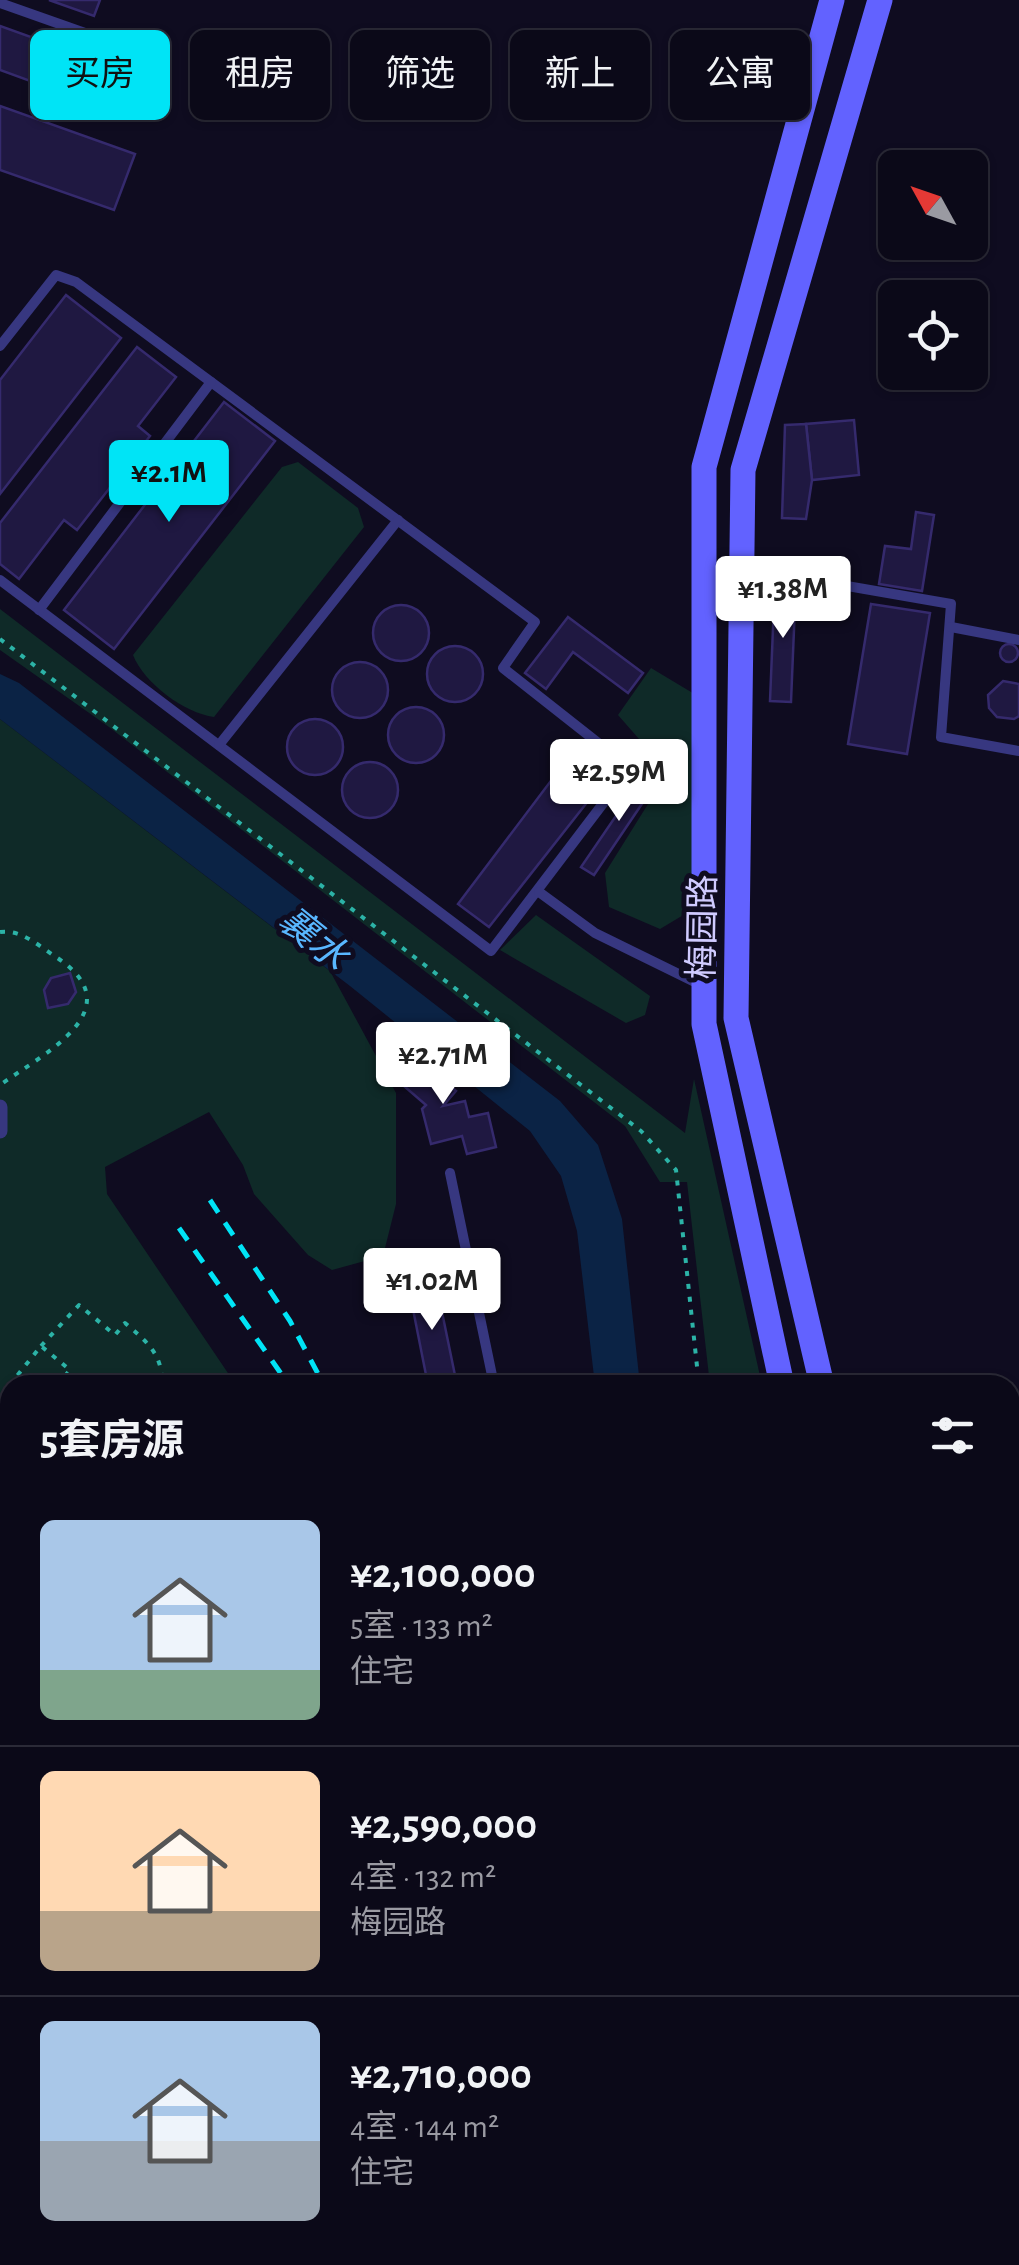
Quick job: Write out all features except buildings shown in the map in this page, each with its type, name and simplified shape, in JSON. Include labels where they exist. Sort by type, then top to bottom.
[{"type":"main road","name":"梅园路","points":[[780,1375],[704,1024],[704,467],[832,0]]},
{"type":"main road","name":"梅园路","points":[[820,1375],[736,1018],[743,470],[880,0]]},
{"type":"street","points":[[0,1106],[0,1131]]},
{"type":"lane","points":[[0,3],[78,30]]},
{"type":"lane","points":[[0,346],[56,275],[76,282],[535,622],[503,668],[630,768],[491,951],[0,580]]},
{"type":"lane","points":[[39,610],[212,382]]},
{"type":"lane","points":[[219,746],[398,520]]},
{"type":"lane","points":[[742,568],[952,604],[941,737],[1019,751]]},
{"type":"lane","points":[[951,627],[1019,640]]},
{"type":"lane","points":[[539,892],[595,932],[704,986]]},
{"type":"lane","points":[[450,1173],[492,1375]]},
{"type":"path","points":[[0,639],[641,1131],[676,1170],[698,1375]]},
{"type":"path","points":[[0,932],[17,932],[61,960],[82,978],[87,1004],[84,1018],[74,1032],[0,1085]]},
{"type":"path","points":[[18,1375],[79,1305],[116,1335],[125,1323],[156,1350],[162,1375]]},
{"type":"path","points":[[41,1346],[70,1370],[66,1375]]},
{"type":"green space","points":[[298,462],[358,508],[364,527],[214,717],[190,710],[156,686],[133,655],[282,467]]},
{"type":"green space","points":[[0,609],[685,1133],[694,1079],[760,1375],[709,1375],[687,1182],[660,1182],[625,1126],[109,727],[0,650]]},
{"type":"green space","points":[[651,668],[696,695],[695,908],[660,929],[609,907],[605,873],[668,772],[618,715]]},
{"type":"green space","points":[[0,719],[330,971],[396,1093],[396,1204],[383,1256],[332,1270],[308,1255],[254,1194],[243,1165],[209,1112],[105,1167],[107,1194],[229,1375],[0,1375]]},
{"type":"green space","points":[[536,915],[650,996],[645,1015],[626,1023],[500,950]]},
{"type":"water","name":"襄水","points":[[0,674],[19,683],[560,1101],[598,1145],[622,1219],[639,1375],[594,1375],[577,1231],[561,1176],[530,1131],[350,986],[0,719]]},
{"type":"railway","points":[[210,1200],[290,1321],[319,1375]]},
{"type":"railway","points":[[179,1228],[282,1375]]}]
